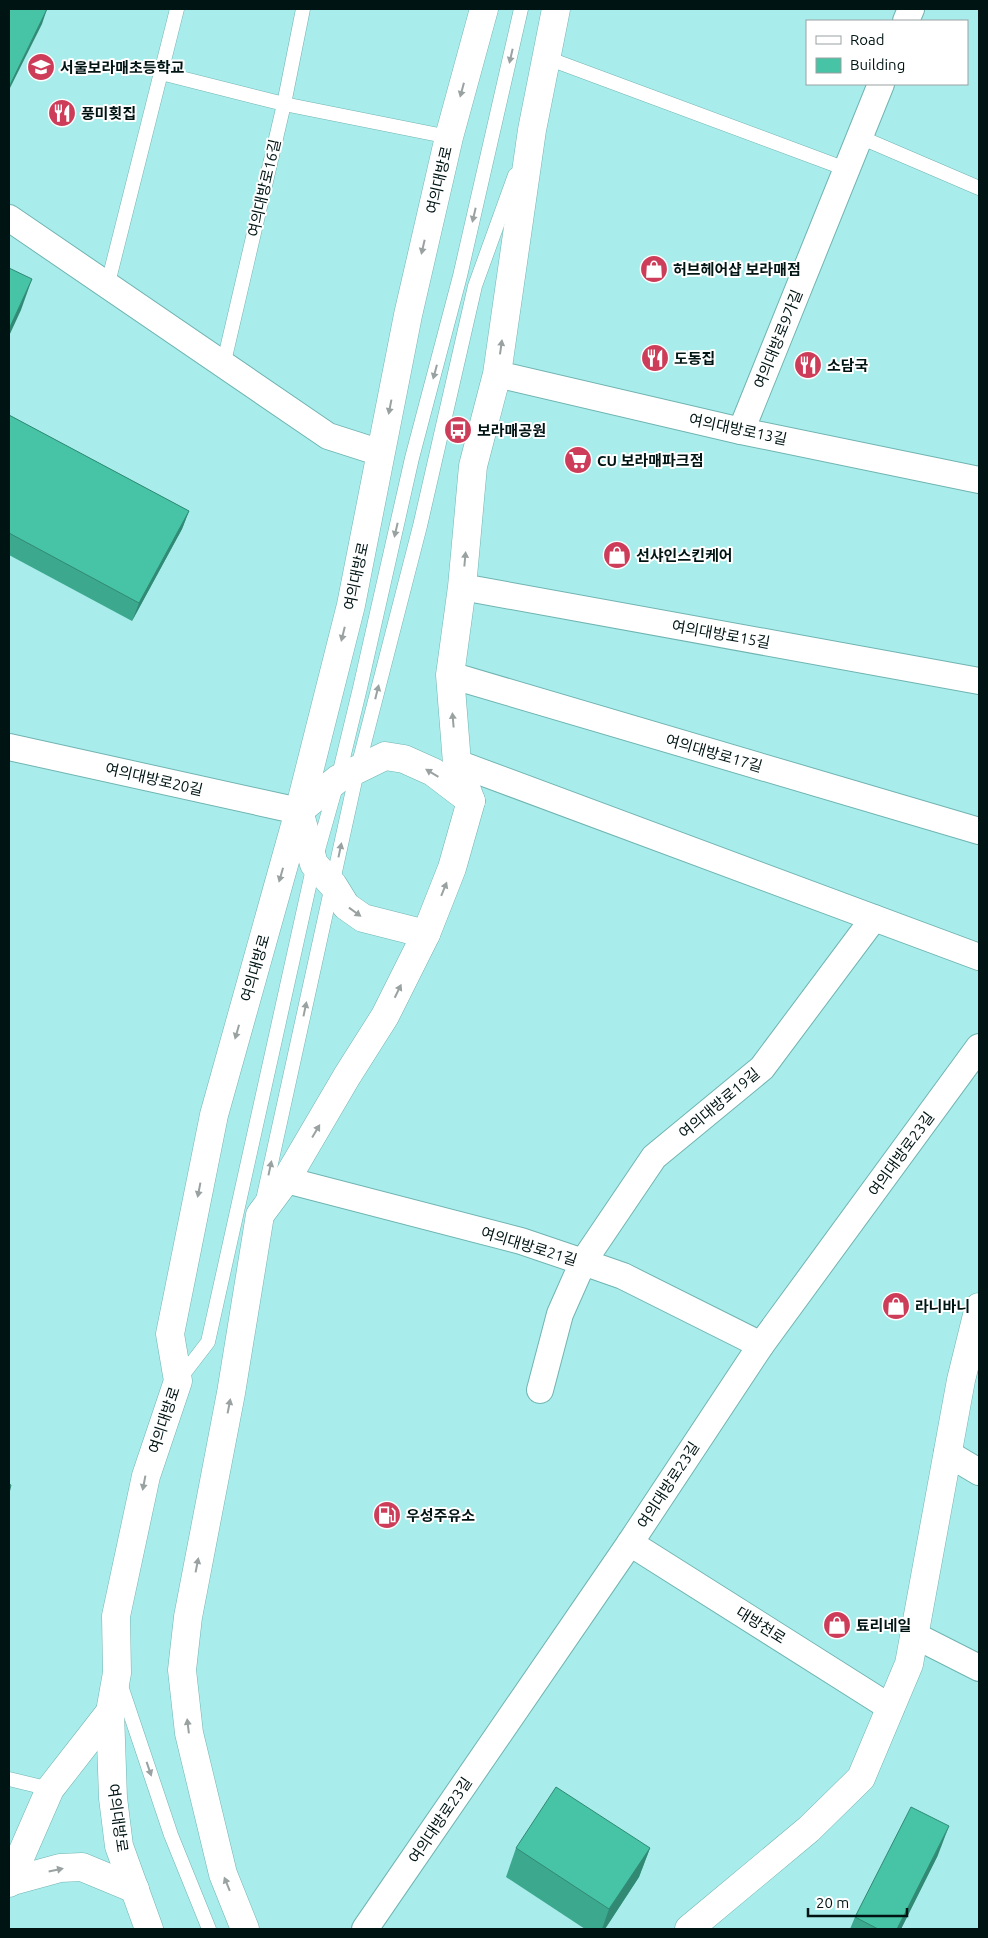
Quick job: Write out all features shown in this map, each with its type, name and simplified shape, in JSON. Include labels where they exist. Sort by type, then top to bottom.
[{"type":"main road","name":"여의대방로","points":[[149,1929],[119,1846],[113,1798],[110,1712],[117,1673],[116,1616],[146,1476],[178,1381],[170,1334],[214,1115],[299,811],[351,605],[408,314],[449,137],[484,9]]},
{"type":"main road","points":[[245,1929],[223,1874],[189,1732],[182,1670],[190,1608],[231,1393],[260,1215],[286,1180],[347,1076],[385,1016],[426,934],[452,868],[471,801],[457,763],[450,674],[462,587],[473,466],[497,374],[532,130],[556,9]]},
{"type":"main road","points":[[426,934],[364,918],[346,906],[333,885],[314,864],[299,811],[348,773],[385,756],[404,759],[432,772],[471,801]]},
{"type":"main road","points":[[689,1929],[809,1829],[861,1778],[909,1664],[961,1380],[979,1307]]},
{"type":"main road","points":[[9,1883],[50,1789],[110,1712]]},
{"type":"main road","points":[[9,1883],[60,1868],[82,1867],[135,1889]]},
{"type":"street","name":"여의대방로9가길","points":[[741,431],[881,85]]},
{"type":"street","points":[[9,218],[328,436],[381,453]]},
{"type":"street","name":"여의대방로13길","points":[[497,374],[741,431],[979,480]]},
{"type":"street","name":"여의대방로15길","points":[[462,587],[979,681]]},
{"type":"street","name":"여의대방로17길","points":[[450,674],[979,831]]},
{"type":"street","name":"여의대방로20길","points":[[9,747],[299,811]]},
{"type":"street","points":[[457,763],[979,957]]},
{"type":"street","name":"여의대방로19길","points":[[540,1390],[560,1314],[583,1262],[654,1157],[762,1068],[874,918]]},
{"type":"street","name":"여의대방로23길","points":[[365,1929],[630,1543],[761,1345],[979,1047]]},
{"type":"street","name":"여의대방로21길","points":[[286,1180],[521,1241],[583,1262],[623,1276],[761,1345]]},
{"type":"street","points":[[947,1453],[979,1472]]},
{"type":"street","name":"대방천로","points":[[630,1543],[891,1708]]},
{"type":"street","points":[[914,1635],[979,1668]]},
{"type":"lane","points":[[107,286],[177,9]]},
{"type":"lane","name":"여의대방로16길","points":[[223,366],[284,104],[303,9]]},
{"type":"lane","points":[[260,1215],[333,885],[348,773],[412,458],[460,276],[522,9]]},
{"type":"lane","points":[[547,58],[846,169]]},
{"type":"lane","points":[[161,73],[284,104],[449,137]]},
{"type":"lane","points":[[178,1381],[208,1342],[314,864],[348,773],[420,526],[475,286],[532,130]]},
{"type":"lane","points":[[860,137],[979,188]]},
{"type":"lane","points":[[117,1673],[171,1835],[209,1929]]},
{"type":"lane","points":[[9,1779],[50,1789]]},
{"type":"building","points":[[9,9],[47,9],[9,87]]},
{"type":"building","points":[[9,268],[32,279],[9,329]]},
{"type":"building","points":[[9,415],[189,511],[139,603],[9,533]]},
{"type":"building","points":[[556,1787],[650,1848],[609,1909],[516,1848]]},
{"type":"building","points":[[911,1807],[949,1826],[897,1929],[878,1929],[855,1917]]},
{"type":"place","name":"서울보라매초등학교","points":[[41,67]]},
{"type":"place","name":"풍미횟집","points":[[62,113]]},
{"type":"place","name":"허브헤어샵 보라매점","points":[[654,269]]},
{"type":"place","name":"도동집","points":[[655,358]]},
{"type":"place","name":"소담국","points":[[808,365]]},
{"type":"place","name":"보라매공원","points":[[458,430]]},
{"type":"place","name":"CU 보라매파크점","points":[[578,460]]},
{"type":"place","name":"선샤인스킨케어","points":[[617,555]]},
{"type":"place","name":"라니바니","points":[[896,1306]]},
{"type":"place","name":"우성주유소","points":[[387,1515]]},
{"type":"place","name":"툐리네일","points":[[837,1625]]}]
